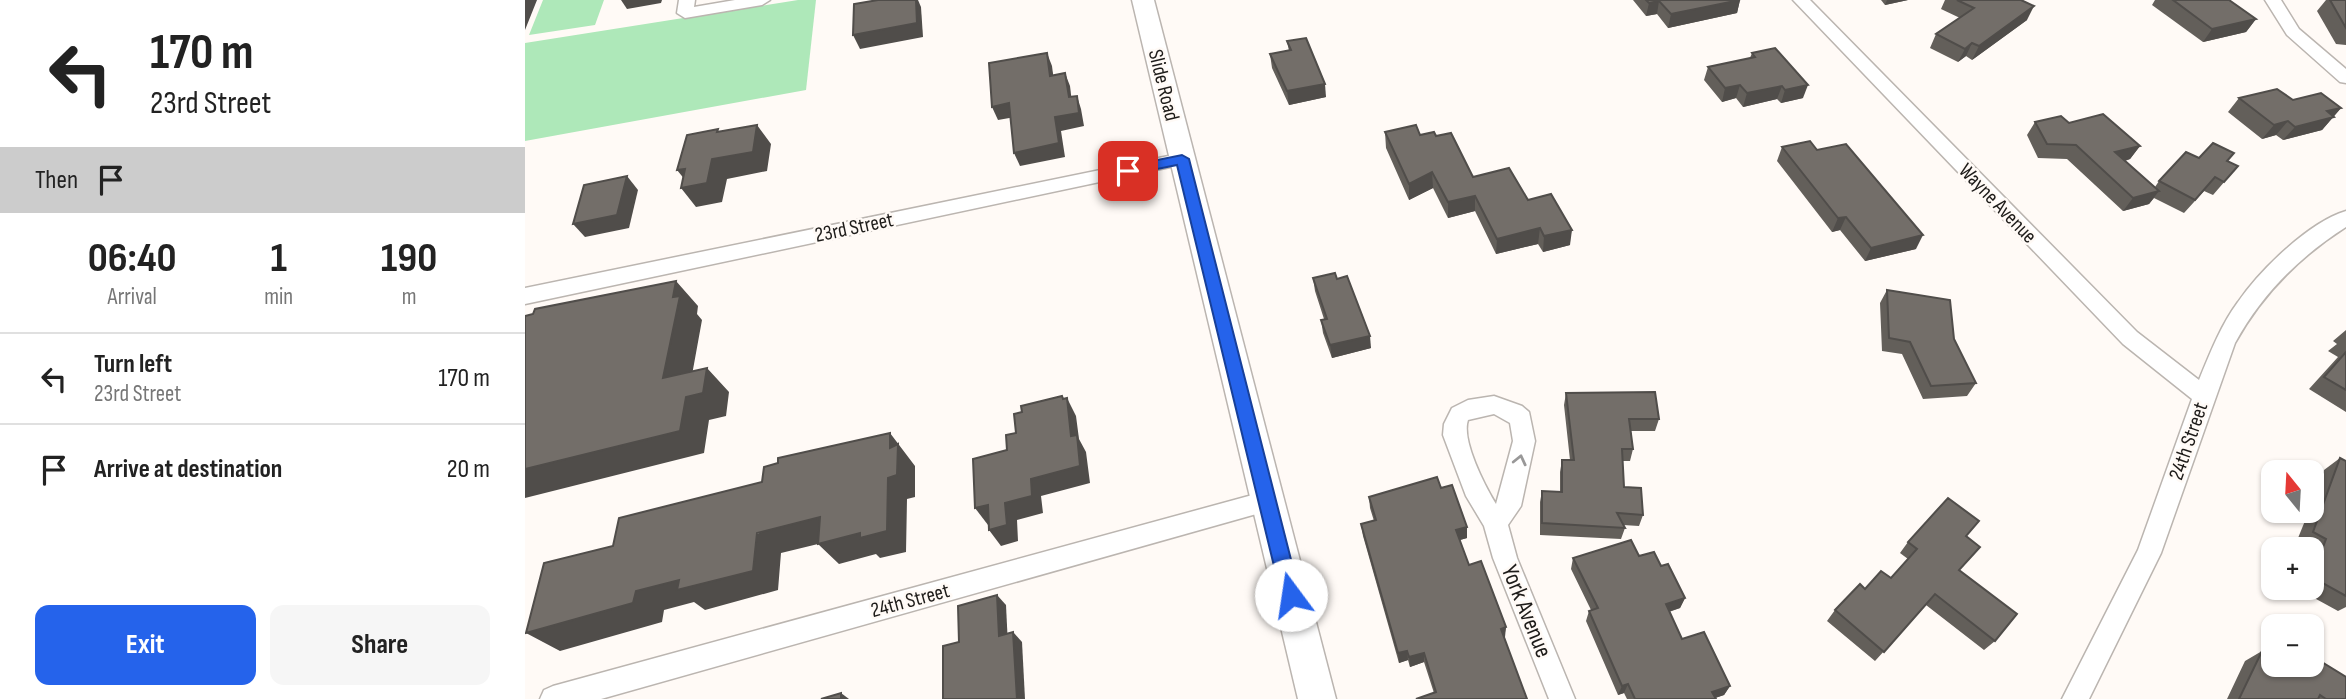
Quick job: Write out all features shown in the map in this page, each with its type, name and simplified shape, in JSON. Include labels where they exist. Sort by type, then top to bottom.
[{"type":"main road","name":"Slide Road","points":[[1143,0],[1317,699]]},
{"type":"street","points":[[686,6],[762,0]]},
{"type":"street","name":"Wayne Avenue","points":[[1801,0],[2130,338],[2204,396]]},
{"type":"street","points":[[2273,0],[2293,32],[2346,78]]},
{"type":"street","name":"23rd Street","points":[[525,296],[1182,159]]},
{"type":"street","name":"24th Street","points":[[2075,699],[2149,553],[2225,342],[2245,307],[2278,269],[2311,240],[2346,218]]},
{"type":"street","name":"York Avenue","points":[[1495,522],[1509,506],[1524,441],[1521,419],[1514,412],[1495,405],[1461,414],[1454,424],[1454,435],[1478,496],[1495,522],[1505,558],[1562,699]]},
{"type":"street","name":"24th Street","points":[[553,699],[1267,501]]},
{"type":"green space","points":[[543,0],[604,0],[595,25],[529,35]]},
{"type":"green space","points":[[798,0],[816,0],[806,90],[525,141],[525,43]]},
{"type":"building","points":[[878,0],[916,0],[917,23],[853,35],[854,4]]},
{"type":"building","points":[[1646,0],[1740,0],[1671,14],[1659,1],[1649,3]]},
{"type":"building","points":[[1957,0],[2021,0],[2034,6],[1979,46],[1972,43],[1965,49],[1936,34],[1974,8]]},
{"type":"building","points":[[2173,0],[2229,0],[2256,19],[2212,29]]},
{"type":"building","points":[[2330,0],[2346,0],[2346,28]]},
{"type":"building","points":[[1306,38],[1325,84],[1287,91],[1270,54],[1291,50],[1287,41]]},
{"type":"building","points":[[1775,48],[1808,85],[1785,90],[1782,86],[1747,93],[1740,85],[1725,88],[1708,67],[1755,57],[1752,53]]},
{"type":"building","points":[[1047,53],[1050,76],[1065,73],[1069,97],[1077,96],[1079,113],[1055,117],[1059,143],[1014,153],[1009,103],[992,107],[989,63]]},
{"type":"building","points":[[2277,89],[2293,100],[2321,93],[2341,108],[2327,111],[2334,117],[2295,127],[2288,121],[2274,125],[2239,98]]},
{"type":"building","points":[[2103,114],[2140,146],[2115,152],[2159,191],[2133,198],[2076,145],[2047,144],[2035,122],[2061,116],[2069,123]]},
{"type":"building","points":[[757,125],[753,152],[712,159],[707,183],[681,188],[685,169],[677,170],[687,135]]},
{"type":"building","points":[[1416,125],[1420,135],[1451,133],[1473,177],[1509,168],[1528,200],[1551,194],[1572,230],[1544,236],[1540,228],[1497,239],[1475,196],[1448,202],[1432,172],[1409,184],[1385,132]]},
{"type":"building","points":[[1810,141],[1817,150],[1846,144],[1923,235],[1871,248],[1846,217],[1838,218],[1782,147]]},
{"type":"building","points":[[2213,143],[2234,153],[2227,161],[2238,166],[2224,182],[2215,177],[2195,200],[2159,181],[2186,152],[2199,158]]},
{"type":"building","points":[[627,176],[617,215],[573,224],[584,185]]},
{"type":"building","points":[[1335,273],[1337,279],[1347,276],[1370,336],[1330,345],[1321,320],[1327,319],[1313,278]]},
{"type":"building","points":[[676,281],[673,297],[680,296],[663,378],[707,368],[703,393],[686,397],[680,431],[525,469],[525,316],[533,314],[535,309]]},
{"type":"building","points":[[1887,290],[1950,300],[1954,339],[1976,383],[1931,386],[1910,342],[1889,338]]},
{"type":"building","points":[[2346,352],[2346,390],[2324,377]]},
{"type":"building","points":[[1655,392],[1659,419],[1629,419],[1633,449],[1622,449],[1624,487],[1641,488],[1643,515],[1617,513],[1625,528],[1542,523],[1542,491],[1562,492],[1562,460],[1574,460],[1566,393]]},
{"type":"building","points":[[1062,396],[1063,399],[1067,398],[1071,436],[1077,435],[1080,466],[1031,479],[1032,496],[1005,503],[1007,525],[989,530],[988,505],[975,508],[973,459],[1007,450],[1006,435],[1016,433],[1014,414],[1022,412],[1021,406]]},
{"type":"building","points":[[890,433],[890,448],[898,444],[897,475],[888,478],[887,531],[860,538],[860,533],[818,544],[820,517],[757,533],[753,571],[677,590],[679,580],[636,591],[633,603],[526,633],[544,563],[613,546],[619,518],[762,482],[764,467],[778,463],[778,458]]},
{"type":"building","points":[[2340,458],[2346,461],[2346,596],[2324,584],[2326,539],[2313,532],[2316,523],[2324,523],[2324,502]]},
{"type":"building","points":[[1437,477],[1441,488],[1452,485],[1467,527],[1456,530],[1469,565],[1481,561],[1506,627],[1501,629],[1527,699],[1416,699],[1436,692],[1424,653],[1409,657],[1407,651],[1398,653],[1361,524],[1376,520],[1369,497]]},
{"type":"building","points":[[1948,498],[1979,521],[1966,536],[1980,547],[1959,570],[2017,614],[1995,641],[1935,594],[1884,652],[1835,610],[1860,584],[1865,589],[1881,571],[1891,578],[1917,549],[1908,542]]},
{"type":"building","points":[[1631,540],[1639,556],[1654,552],[1661,566],[1668,564],[1685,598],[1666,604],[1682,639],[1704,632],[1730,686],[1712,692],[1716,699],[1635,699],[1628,684],[1622,686],[1589,611],[1598,608],[1573,558]]},
{"type":"building","points":[[997,595],[999,636],[1013,632],[1017,699],[943,699],[943,646],[959,642],[958,606]]},
{"type":"building","points":[[2261,653],[2261,677],[2324,677],[2324,663],[2346,677],[2346,699],[2326,699],[2320,695],[2318,699],[2239,699]]},
{"type":"building","points":[[841,693],[841,699],[821,699]]},
{"type":"route","points":[[1128,171],[1182,159],[1291,595]]}]
